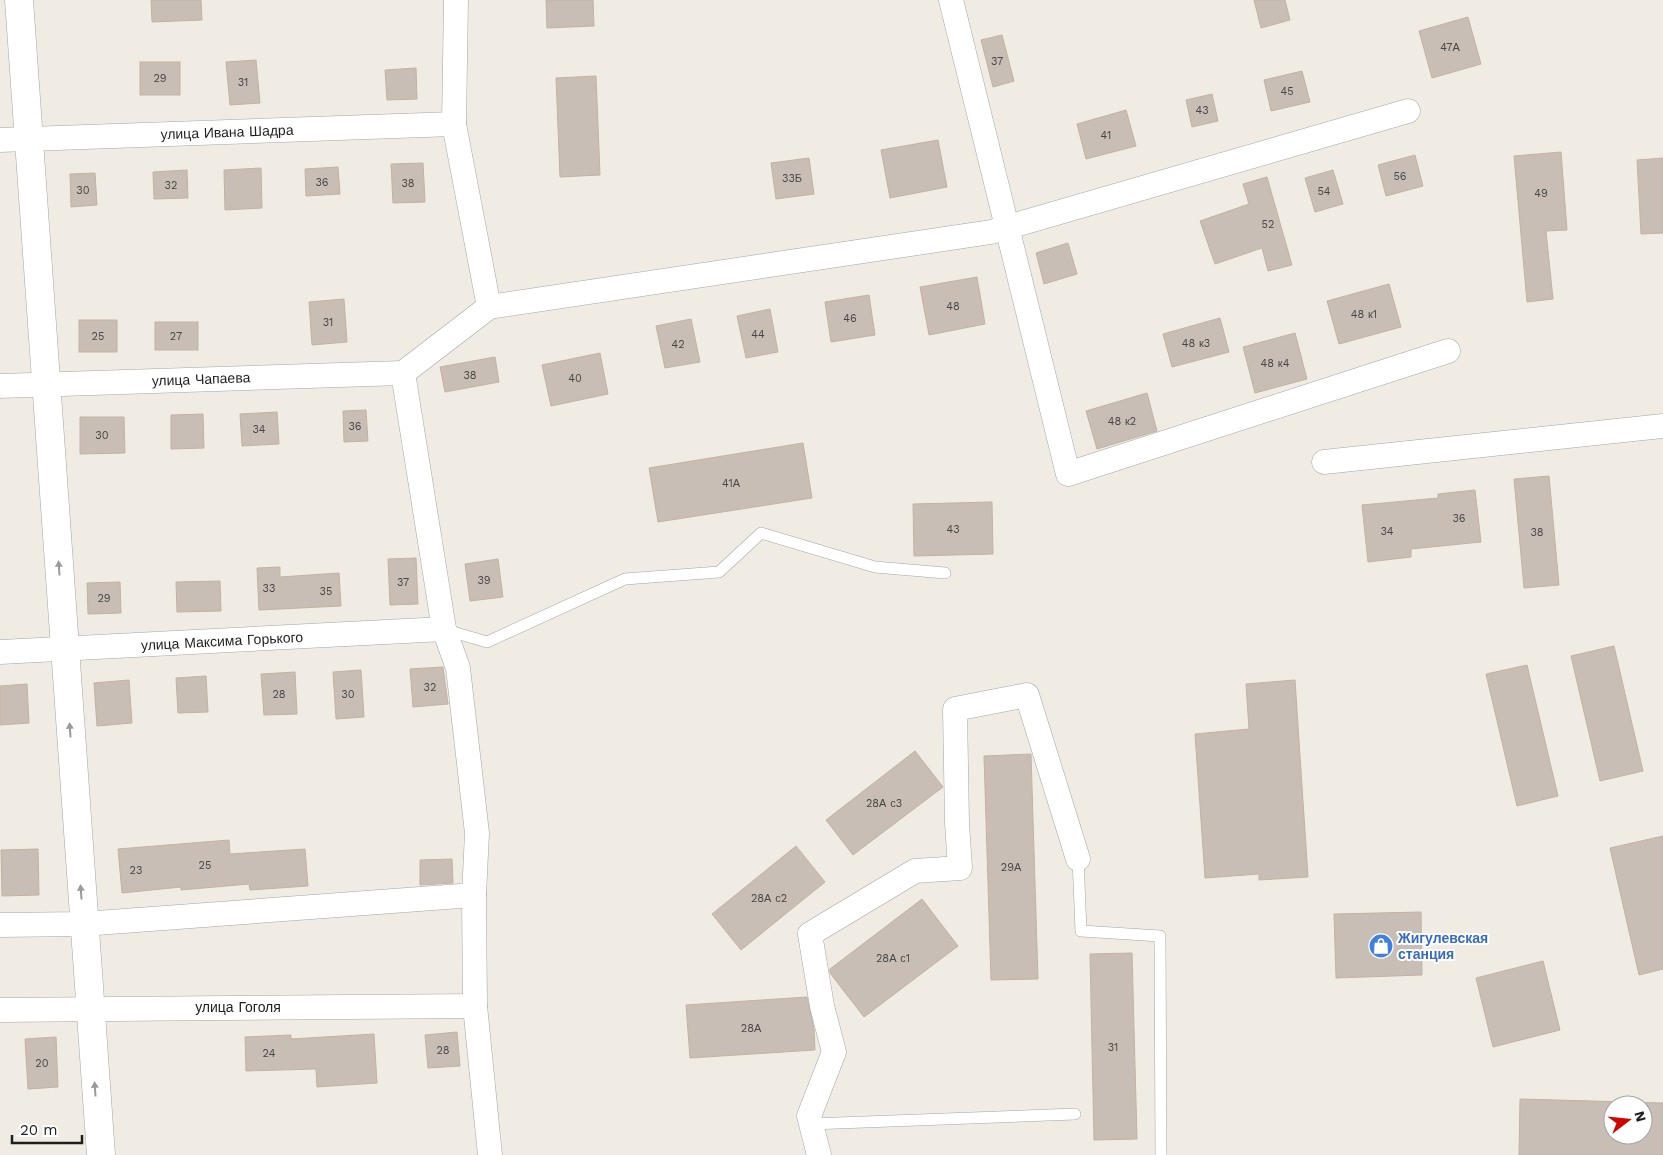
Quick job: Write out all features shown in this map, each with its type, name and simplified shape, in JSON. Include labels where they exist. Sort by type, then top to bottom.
[{"type":"street","points":[[19,0],[101,1155]]},
{"type":"street","points":[[456,0],[454,124],[489,307]]},
{"type":"street","points":[[951,0],[1068,474],[1448,351]]},
{"type":"street","points":[[490,1155],[475,1006],[474,895],[477,833],[464,716],[458,668],[444,629],[403,373],[489,307],[991,232],[1408,111]]},
{"type":"street","name":"улица Ивана Шадра","points":[[0,140],[454,124]]},
{"type":"street","name":"улица Чапаева","points":[[0,386],[403,373]]},
{"type":"street","points":[[1324,462],[1663,426]]},
{"type":"street","name":"улица Максима Горького","points":[[0,652],[444,629]]},
{"type":"street","points":[[819,1155],[809,1116],[834,1052],[822,1006],[810,934],[915,871],[960,868],[956,823],[955,710],[1027,695],[1078,860]]},
{"type":"street","points":[[0,925],[84,924],[474,895]]},
{"type":"street","name":"улица Гоголя","points":[[0,1010],[475,1006]]},
{"type":"lane","points":[[444,629],[487,642],[625,579],[719,572],[761,533],[875,567],[945,573]]},
{"type":"lane","points":[[1078,860],[1081,931],[1160,936],[1161,1155]]},
{"type":"lane","points":[[811,1124],[1074,1114]]},
{"type":"building","points":[[151,0],[201,0],[202,20],[152,22]]},
{"type":"building","points":[[546,0],[593,0],[594,26],[547,28]]},
{"type":"building","points":[[1254,0],[1285,0],[1290,20],[1261,28]]},
{"type":"building","points":[[1468,17],[1481,64],[1432,78],[1419,31]]},
{"type":"building","points":[[1002,35],[1014,81],[993,87],[981,40]]},
{"type":"building","points":[[256,60],[260,103],[230,105],[226,62]]},
{"type":"building","points":[[140,62],[180,62],[180,95],[140,95]]},
{"type":"building","points":[[416,68],[417,99],[387,100],[385,70]]},
{"type":"building","points":[[1302,71],[1310,102],[1271,111],[1264,80]]},
{"type":"building","points":[[596,76],[600,175],[560,177],[556,78]]},
{"type":"building","points":[[1212,94],[1218,121],[1192,127],[1186,100]]},
{"type":"building","points":[[1126,110],[1136,146],[1086,159],[1077,124]]},
{"type":"building","points":[[938,140],[947,187],[890,198],[881,150]]},
{"type":"building","points":[[1561,152],[1567,230],[1546,231],[1553,299],[1527,302],[1514,156]]},
{"type":"building","points":[[1415,155],[1423,186],[1386,196],[1378,165]]},
{"type":"building","points":[[809,158],[814,194],[776,199],[771,163]]},
{"type":"building","points":[[1663,158],[1663,233],[1641,234],[1637,160]]},
{"type":"building","points":[[423,163],[425,202],[393,203],[391,164]]},
{"type":"building","points":[[338,167],[340,194],[306,196],[305,169]]},
{"type":"building","points":[[261,168],[262,208],[225,210],[224,170]]},
{"type":"building","points":[[187,170],[188,198],[154,199],[153,172]]},
{"type":"building","points":[[1333,170],[1343,204],[1315,212],[1305,178]]},
{"type":"building","points":[[95,173],[97,205],[71,207],[70,174]]},
{"type":"building","points":[[1267,177],[1292,265],[1268,271],[1262,248],[1215,264],[1200,221],[1249,204],[1243,184]]},
{"type":"building","points":[[1068,243],[1077,274],[1044,284],[1036,253]]},
{"type":"building","points":[[977,277],[985,324],[929,335],[920,287]]},
{"type":"building","points":[[1389,284],[1401,327],[1339,344],[1327,301]]},
{"type":"building","points":[[869,295],[875,335],[831,342],[825,302]]},
{"type":"building","points":[[344,299],[347,342],[312,345],[309,302]]},
{"type":"building","points":[[770,309],[778,352],[746,358],[737,316]]},
{"type":"building","points":[[1220,318],[1229,352],[1172,367],[1163,334]]},
{"type":"building","points":[[691,319],[700,362],[665,368],[656,326]]},
{"type":"building","points":[[79,320],[117,320],[117,352],[79,352]]},
{"type":"building","points":[[155,322],[198,322],[198,350],[155,350]]},
{"type":"building","points":[[1295,333],[1307,379],[1255,393],[1243,347]]},
{"type":"building","points":[[600,353],[608,394],[551,406],[542,365]]},
{"type":"building","points":[[495,357],[499,382],[445,392],[440,367]]},
{"type":"building","points":[[1147,393],[1157,431],[1097,449],[1086,411]]},
{"type":"building","points":[[366,410],[368,441],[344,442],[343,411]]},
{"type":"building","points":[[277,412],[279,444],[242,446],[240,414]]},
{"type":"building","points":[[203,414],[204,448],[171,449],[171,415]]},
{"type":"building","points":[[80,417],[124,417],[125,453],[80,454]]},
{"type":"building","points":[[803,443],[812,498],[658,522],[649,468]]},
{"type":"building","points":[[1549,476],[1559,585],[1524,588],[1514,479]]},
{"type":"building","points":[[1475,490],[1481,542],[1411,549],[1411,557],[1368,562],[1362,505],[1438,498],[1438,494]]},
{"type":"building","points":[[992,502],[993,554],[914,556],[913,504]]},
{"type":"building","points":[[416,558],[418,604],[390,605],[388,559]]},
{"type":"building","points":[[498,559],[503,597],[470,601],[465,564]]},
{"type":"building","points":[[280,567],[280,577],[339,573],[341,606],[259,610],[257,568]]},
{"type":"building","points":[[220,581],[221,611],[177,612],[176,582]]},
{"type":"building","points":[[120,582],[121,613],[88,614],[87,583]]},
{"type":"building","points":[[1614,646],[1643,771],[1600,781],[1571,656]]},
{"type":"building","points":[[1527,665],[1558,796],[1517,806],[1486,674]]},
{"type":"building","points":[[443,667],[448,704],[413,707],[410,669]]},
{"type":"building","points":[[361,670],[364,717],[336,719],[333,672]]},
{"type":"building","points":[[295,672],[297,714],[264,715],[261,674]]},
{"type":"building","points":[[206,676],[208,712],[178,713],[176,678]]},
{"type":"building","points":[[129,680],[132,723],[97,726],[94,683]]},
{"type":"building","points":[[1295,680],[1308,877],[1259,880],[1259,874],[1205,878],[1195,734],[1249,729],[1246,684]]},
{"type":"building","points":[[27,684],[29,723],[0,725],[0,686]]},
{"type":"building","points":[[915,751],[943,787],[853,855],[826,820]]},
{"type":"building","points":[[1031,754],[1038,979],[991,980],[984,756]]},
{"type":"building","points":[[1663,836],[1663,969],[1639,975],[1610,848]]},
{"type":"building","points":[[229,840],[230,854],[305,849],[308,886],[250,890],[249,884],[181,890],[181,887],[122,893],[118,849]]},
{"type":"building","points":[[796,846],[825,882],[741,950],[712,914]]},
{"type":"building","points":[[38,849],[39,895],[2,896],[1,850]]},
{"type":"building","points":[[452,859],[453,883],[420,885],[420,860]]},
{"type":"building","points":[[922,899],[958,946],[864,1017],[830,973],[830,969]]},
{"type":"building","points":[[1421,912],[1422,975],[1336,978],[1334,914]]},
{"type":"building","points":[[1132,953],[1137,1139],[1094,1140],[1090,954]]},
{"type":"building","points":[[1543,961],[1560,1030],[1493,1047],[1476,978]]},
{"type":"building","points":[[807,997],[814,1029],[815,1050],[690,1058],[686,1005]]},
{"type":"building","points":[[457,1032],[460,1066],[428,1068],[425,1035]]},
{"type":"building","points":[[374,1034],[377,1083],[317,1087],[316,1069],[246,1071],[245,1037],[291,1035],[291,1039]]},
{"type":"building","points":[[56,1037],[58,1087],[28,1089],[25,1039]]},
{"type":"building","points":[[1520,1099],[1603,1101],[1603,1145],[1653,1145],[1653,1103],[1663,1103],[1663,1155],[1519,1155]]},
{"type":"place","name":"Жигулевская станция","points":[[1381,946]]}]
